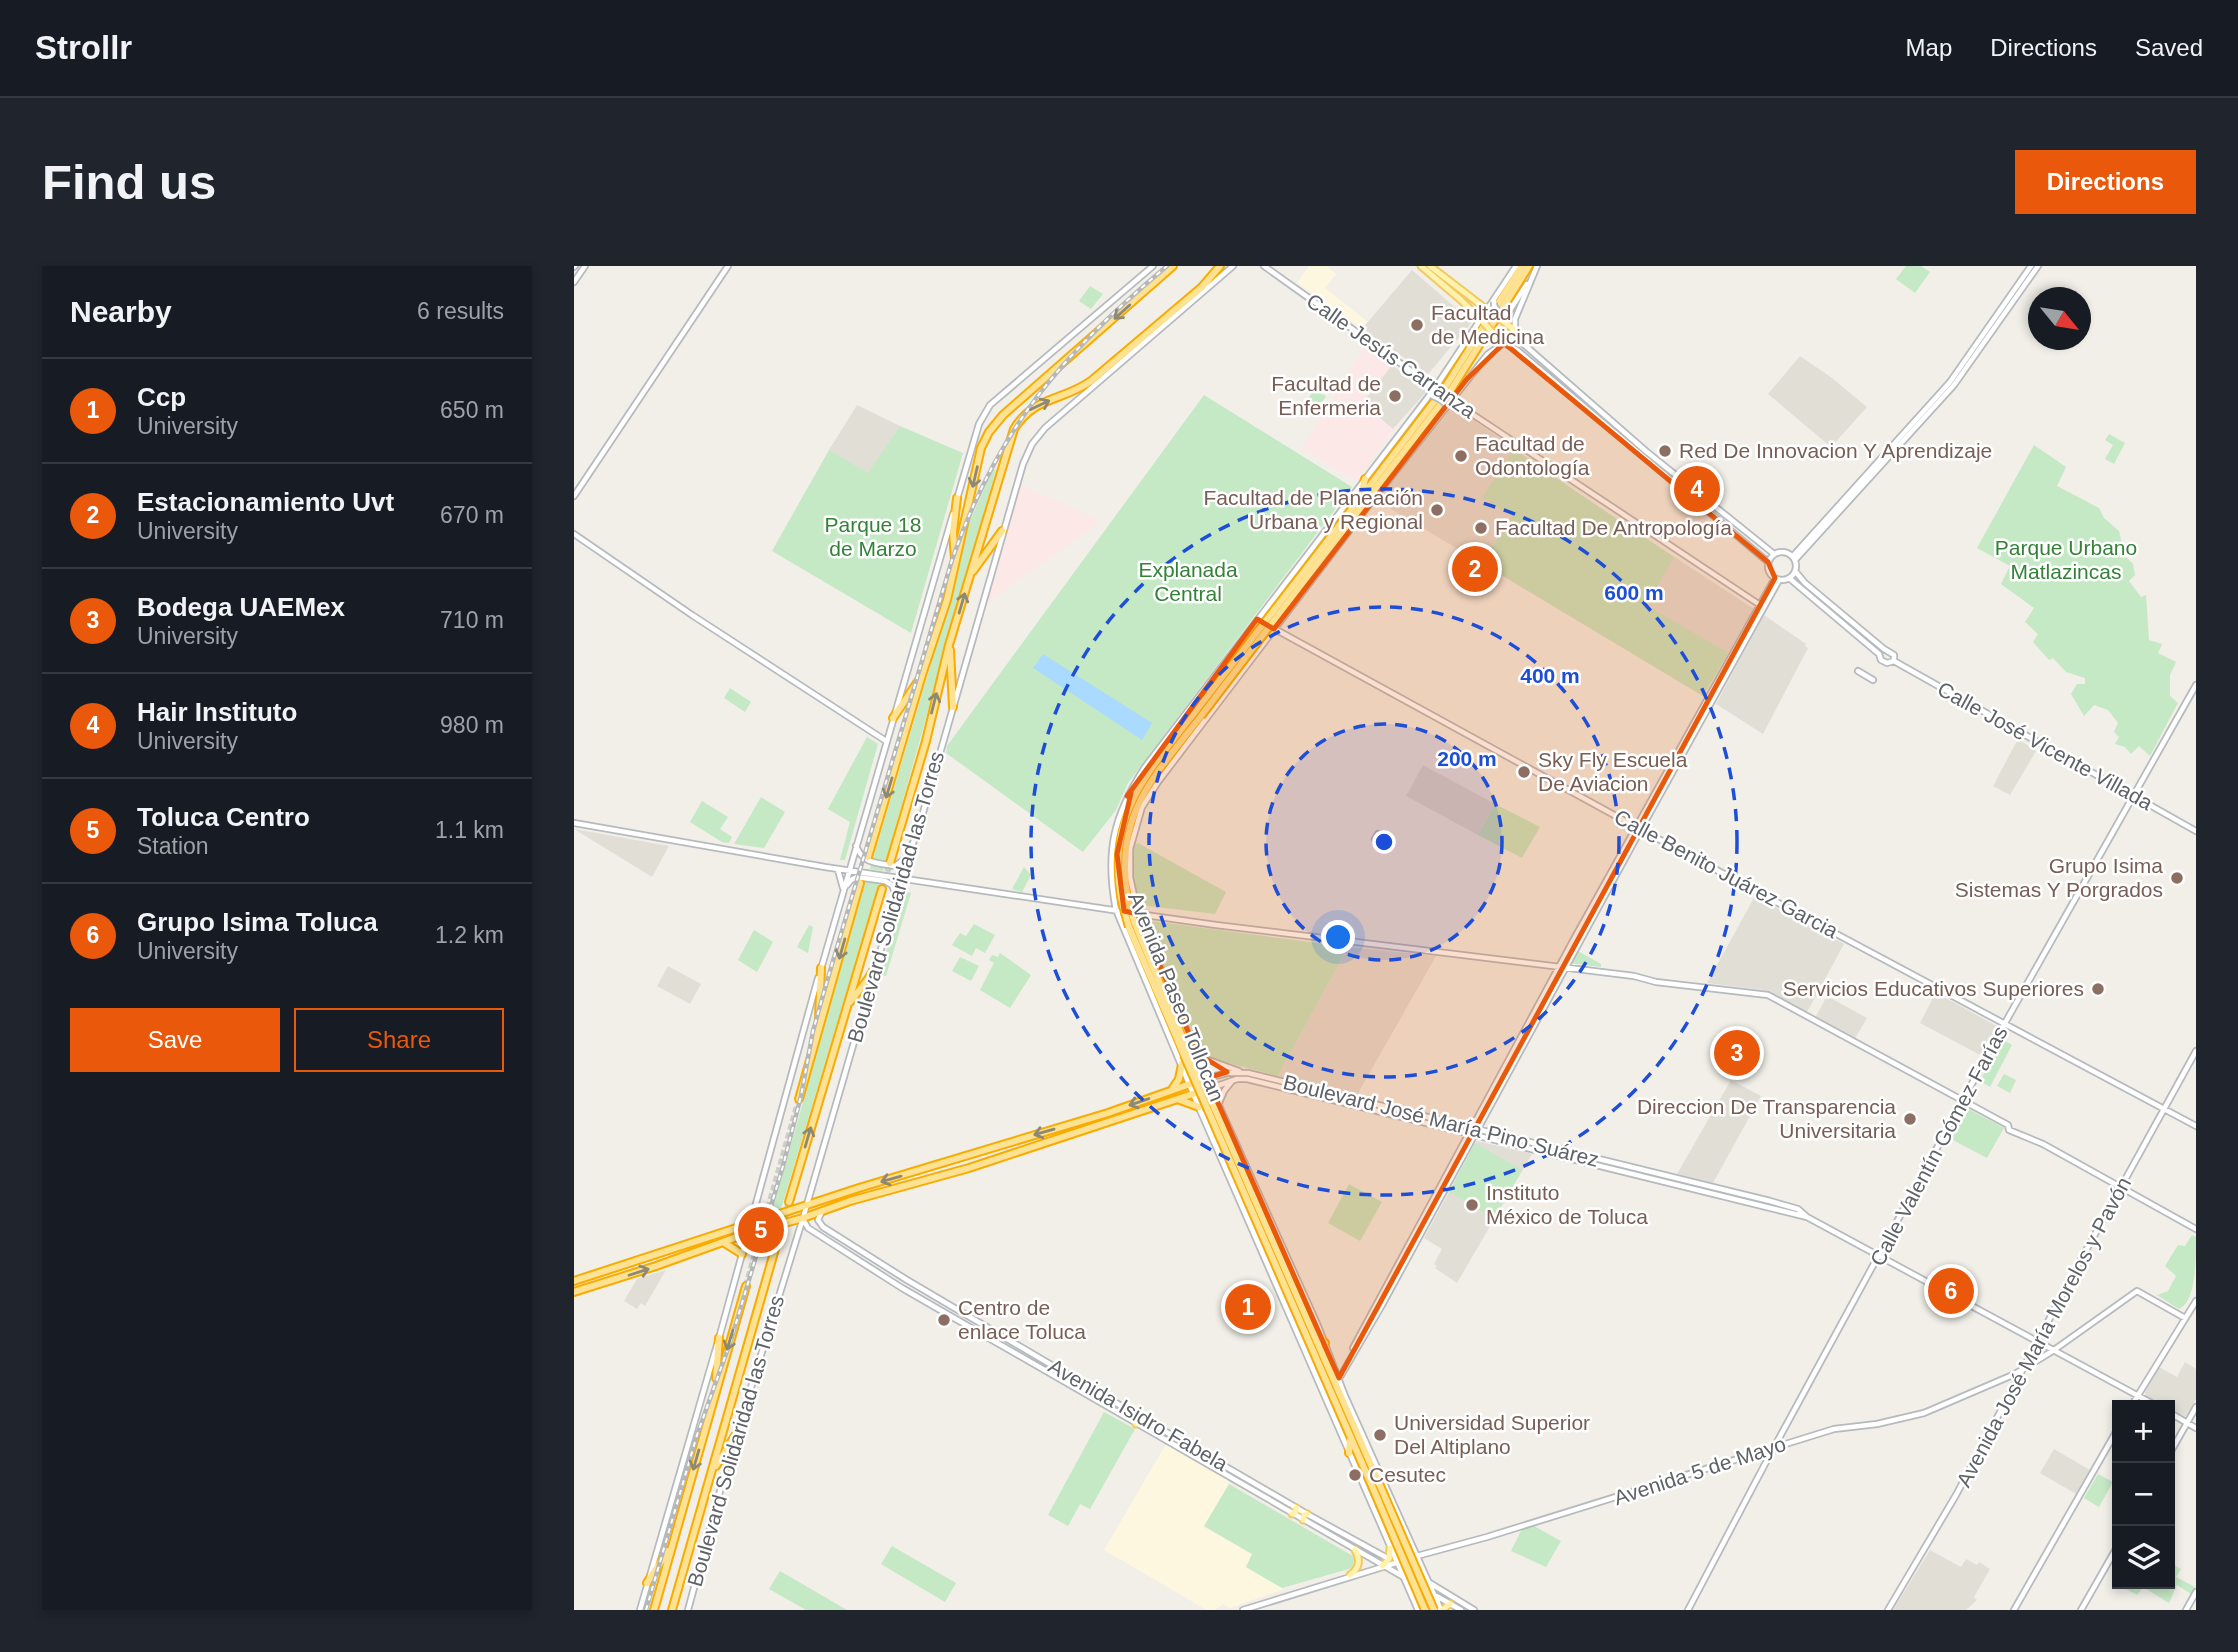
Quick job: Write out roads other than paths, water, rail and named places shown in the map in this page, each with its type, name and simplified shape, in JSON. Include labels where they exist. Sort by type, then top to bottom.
[{"type":"highway","name":"Boulevard Solidaridad las Torres","points":[[868,857],[947,600],[981,448],[993,426],[1173,266]]},
{"type":"highway","name":"Boulevard Solidaridad las Torres","points":[[890,863],[1008,443],[1022,417],[1033,407],[1077,390],[1091,380],[1202,288],[1220,266]]},
{"type":"highway","name":"Avenida Paseo Tollocan","points":[[1302,579],[1359,499],[1444,389],[1522,266]]},
{"type":"highway","name":"Avenida Paseo Tollocan","points":[[1421,1610],[1355,1429],[1336,1396],[1267,1254],[1190,1054],[1132,925],[1118,884],[1117,854],[1127,811],[1138,789],[1449,393],[1529,266]]},
{"type":"highway","points":[[1359,499],[1365,478]]},
{"type":"highway","points":[[956,562],[953,538],[957,498]]},
{"type":"highway","points":[[1354,515],[1365,510]]},
{"type":"highway","points":[[969,576],[1002,531]]},
{"type":"highway","points":[[950,645],[953,707]]},
{"type":"highway","points":[[893,718],[922,675]]},
{"type":"highway","name":"Avenida Paseo Tollocan","points":[[1125,901],[1127,833],[1138,802],[1198,714]]},
{"type":"highway","points":[[1158,782],[1161,767]]},
{"type":"highway","points":[[1127,811],[1125,798],[1138,789]]},
{"type":"highway","name":"Boulevard Solidaridad las Torres","points":[[799,1099],[860,883]]},
{"type":"highway","name":"Boulevard Solidaridad las Torres","points":[[789,1202],[882,889]]},
{"type":"highway","points":[[844,1014],[877,964]]},
{"type":"highway","points":[[817,1036],[821,968]]},
{"type":"highway","points":[[1169,1091],[1180,1079],[1183,1067]]},
{"type":"highway","name":"Boulevard José María Pino Suárez","points":[[574,1281],[1207,1078]]},
{"type":"highway","name":"Boulevard José María Pino Suárez","points":[[823,1210],[969,1168],[1211,1088]]},
{"type":"highway","points":[[1174,1100],[1210,1107]]},
{"type":"highway","name":"Avenida Paseo Tollocan","points":[[1210,1107],[1283,1262],[1351,1438],[1439,1609]]},
{"type":"highway","points":[[574,1292],[823,1210]]},
{"type":"highway","name":"Boulevard Solidaridad las Torres","points":[[672,1610],[779,1236]]},
{"type":"highway","points":[[723,1242],[742,1254]]},
{"type":"highway","points":[[1283,1262],[1284,1249]]},
{"type":"highway","name":"Boulevard Solidaridad las Torres","points":[[654,1610],[746,1286]]},
{"type":"highway","points":[[1310,1329],[1325,1343]]},
{"type":"highway","points":[[714,1394],[719,1338]]},
{"type":"highway","points":[[1322,1390],[1336,1396],[1339,1378]]},
{"type":"highway","points":[[1354,1416],[1355,1429]]},
{"type":"highway","points":[[711,1474],[738,1431]]},
{"type":"highway","points":[[1349,1452],[1351,1438]]},
{"type":"highway","points":[[647,1583],[671,1547]]},
{"type":"main road","points":[[574,282],[585,266]]},
{"type":"main road","points":[[574,496],[728,266]]},
{"type":"main road","points":[[640,1610],[719,1338],[769,1148],[979,424],[989,405],[1153,266]]},
{"type":"main road","name":"Boulevard Solidaridad las Torres","points":[[688,1610],[738,1431],[908,856],[918,830],[1023,464],[1037,437],[1105,374],[1233,266]]},
{"type":"main road","name":"Calle Jesús Carranza","points":[[1264,266],[1451,400],[1761,606]]},
{"type":"main road","points":[[1421,266],[1504,343],[1517,350],[1774,554]]},
{"type":"main road","points":[[1430,266],[1515,331],[1521,342],[1541,362],[1768,562],[1769,571],[1777,579],[1789,578],[1881,652],[1893,653],[1894,661]]},
{"type":"main road","points":[[1516,266],[1494,302],[1497,310],[1508,313],[1531,278]]},
{"type":"main road","name":"Avenida Paseo Tollocan","points":[[1439,1609],[1284,1249],[1210,1107],[1193,1094],[1116,910],[1111,854],[1125,798],[1145,767],[1431,395],[1482,322],[1516,266]]},
{"type":"main road","name":"Avenida Paseo Tollocan","points":[[1190,1054],[1138,914],[1130,877],[1132,841],[1142,807],[1274,629],[1451,400],[1488,354],[1511,338],[1515,331],[1516,316],[1537,266]]},
{"type":"main road","points":[[1881,652],[1805,583],[1795,571],[1794,558],[1950,382],[2031,266]]},
{"type":"main road","points":[[1794,558],[1954,385],[2038,266]]},
{"type":"main road","points":[[1431,395],[1443,401],[1447,407]]},
{"type":"main road","points":[[574,534],[692,615],[886,741]]},
{"type":"main road","points":[[1768,562],[1774,554],[1784,551],[1794,558]]},
{"type":"main road","points":[[1789,578],[1795,571]]},
{"type":"main road","points":[[1474,1132],[1559,967],[1777,579]]},
{"type":"main road","points":[[1268,605],[1270,615],[1284,617]]},
{"type":"main road","name":"Calle Benito Juárez Garcia","points":[[1257,619],[1638,828],[2196,1126]]},
{"type":"main road","name":"Calle José Vicente Villada","points":[[1881,652],[1881,660],[1886,663],[1894,661],[2196,831]]},
{"type":"main road","points":[[1858,671],[1873,680]]},
{"type":"main road","name":"Calle Valentín Gómez Farías","points":[[1688,1610],[2005,1023],[2196,685]]},
{"type":"main road","points":[[574,823],[849,871],[1138,914],[1634,975],[1656,982],[1768,995],[2196,1229]]},
{"type":"main road","points":[[1339,1378],[1566,968],[1638,828]]},
{"type":"main road","points":[[856,845],[862,857],[872,862],[895,866],[908,856]]},
{"type":"main road","points":[[838,869],[844,889]]},
{"type":"main road","points":[[844,889],[853,878],[867,878],[888,883],[894,887],[897,896]]},
{"type":"main road","name":"Avenida José María Morelos y Pavón","points":[[1888,1610],[1956,1495],[2196,1051]]},
{"type":"main road","points":[[1190,1054],[1240,1072]]},
{"type":"main road","points":[[1183,1067],[1194,1071],[1201,1059]]},
{"type":"main road","name":"Avenida Paseo Tollocan","points":[[1201,1059],[1211,1088],[1210,1107]]},
{"type":"main road","name":"Boulevard José María Pino Suárez","points":[[1207,1078],[1240,1072],[1807,1217]]},
{"type":"main road","name":"Boulevard José María Pino Suárez","points":[[1211,1088],[1234,1080],[1247,1079],[1770,1201],[1801,1210],[1807,1217]]},
{"type":"main road","points":[[1210,1107],[1234,1080]]},
{"type":"main road","points":[[1768,1209],[1770,1201]]},
{"type":"main road","name":"Avenida Isidro Fabela","points":[[823,1210],[818,1219],[823,1227],[907,1280],[1296,1508],[1397,1562],[1474,1610]]},
{"type":"main road","points":[[1807,1217],[2146,1400]]},
{"type":"main road","name":"Avenida Isidro Fabela","points":[[803,1218],[808,1228],[902,1288],[1461,1610]]},
{"type":"main road","name":"Avenida Paseo Tollocan","points":[[1267,1254],[1322,1390],[1390,1547],[1421,1610]]},
{"type":"main road","name":"Avenida 5 de Mayo","points":[[1243,1610],[1834,1429],[1924,1413],[2021,1371],[2137,1291],[2185,1318]]},
{"type":"main road","points":[[2135,1400],[2196,1301]]},
{"type":"main road","points":[[2175,1444],[2196,1407]]},
{"type":"main road","points":[[2175,1416],[2196,1428]]},
{"type":"main road","points":[[1136,1424],[1145,1420]]},
{"type":"main road","points":[[2014,1610],[2112,1439]]},
{"type":"main road","points":[[1292,1514],[1296,1512],[1296,1508]]},
{"type":"main road","points":[[1303,1521],[1304,1515],[1307,1514]]},
{"type":"main road","points":[[1382,1566],[1389,1559],[1390,1547],[1401,1548],[1407,1543],[1409,1536]]},
{"type":"main road","points":[[1350,1576],[1358,1566],[1355,1550]]},
{"type":"main road","points":[[2081,1610],[2112,1556]]},
{"type":"main road","points":[[2186,1610],[2196,1592]]},
{"type":"main road","points":[[1421,1610],[1429,1603],[1439,1609],[1450,1604]]},
{"type":"water","points":[[1043,654],[1152,723],[1142,740],[1033,668]]},
{"type":"tunnel","points":[[882,889],[890,863]]},
{"type":"tunnel","points":[[746,1286],[799,1099]]},
{"type":"tunnel","points":[[779,1235],[789,1202]]},
{"type":"railway","points":[[646,1610],[697,1435],[731,1340],[783,1166],[827,981],[952,560],[970,513],[990,471],[1037,396],[1096,330],[1167,266]]},
{"type":"place","name":"Facultad de Medicina","points":[[1417,325]]},
{"type":"place","name":"Facultad de Enfermeria","points":[[1395,396]]},
{"type":"place","name":"Red De Innovacion Y Aprendizaje","points":[[1665,451]]},
{"type":"place","name":"Facultad de Odontología","points":[[1461,456]]},
{"type":"place","name":"Hair Instituto","points":[[1697,489]]},
{"type":"place","name":"Facultad de Planeación Urbana y Regional","points":[[1437,510]]},
{"type":"place","name":"Facultad De Antropología","points":[[1481,528]]},
{"type":"place","name":"Estacionamiento Uvt","points":[[1475,569]]},
{"type":"place","name":"Sky Fly Escuela De Aviacion","points":[[1524,772]]},
{"type":"place","name":"Grupo Isima Sistemas Y Porgrados","points":[[2177,878]]},
{"type":"place","name":"Servicios Educativos Superiores","points":[[2098,989]]},
{"type":"place","name":"Bodega UAEMex","points":[[1737,1053]]},
{"type":"place","name":"Direccion De Transparencia Universitaria","points":[[1910,1119]]},
{"type":"place","name":"Instituto México de Toluca","points":[[1472,1205]]},
{"type":"place","name":"Toluca Centro","points":[[761,1230]]},
{"type":"place","name":"Grupo Isima Toluca","points":[[1951,1291]]},
{"type":"place","name":"Ccp","points":[[1248,1307]]},
{"type":"place","name":"Centro de enlace Toluca","points":[[944,1320]]},
{"type":"place","name":"Universidad Superior Del Altiplano","points":[[1380,1435]]},
{"type":"place","name":"Cesutec","points":[[1355,1475]]},
{"type":"park label","name":"Parque 18 de Marzo","points":[[873,537]]},
{"type":"park label","name":"Parque Urbano Matlazincas","points":[[2066,560]]},
{"type":"park label","name":"Explanada Central","points":[[1188,582]]}]
